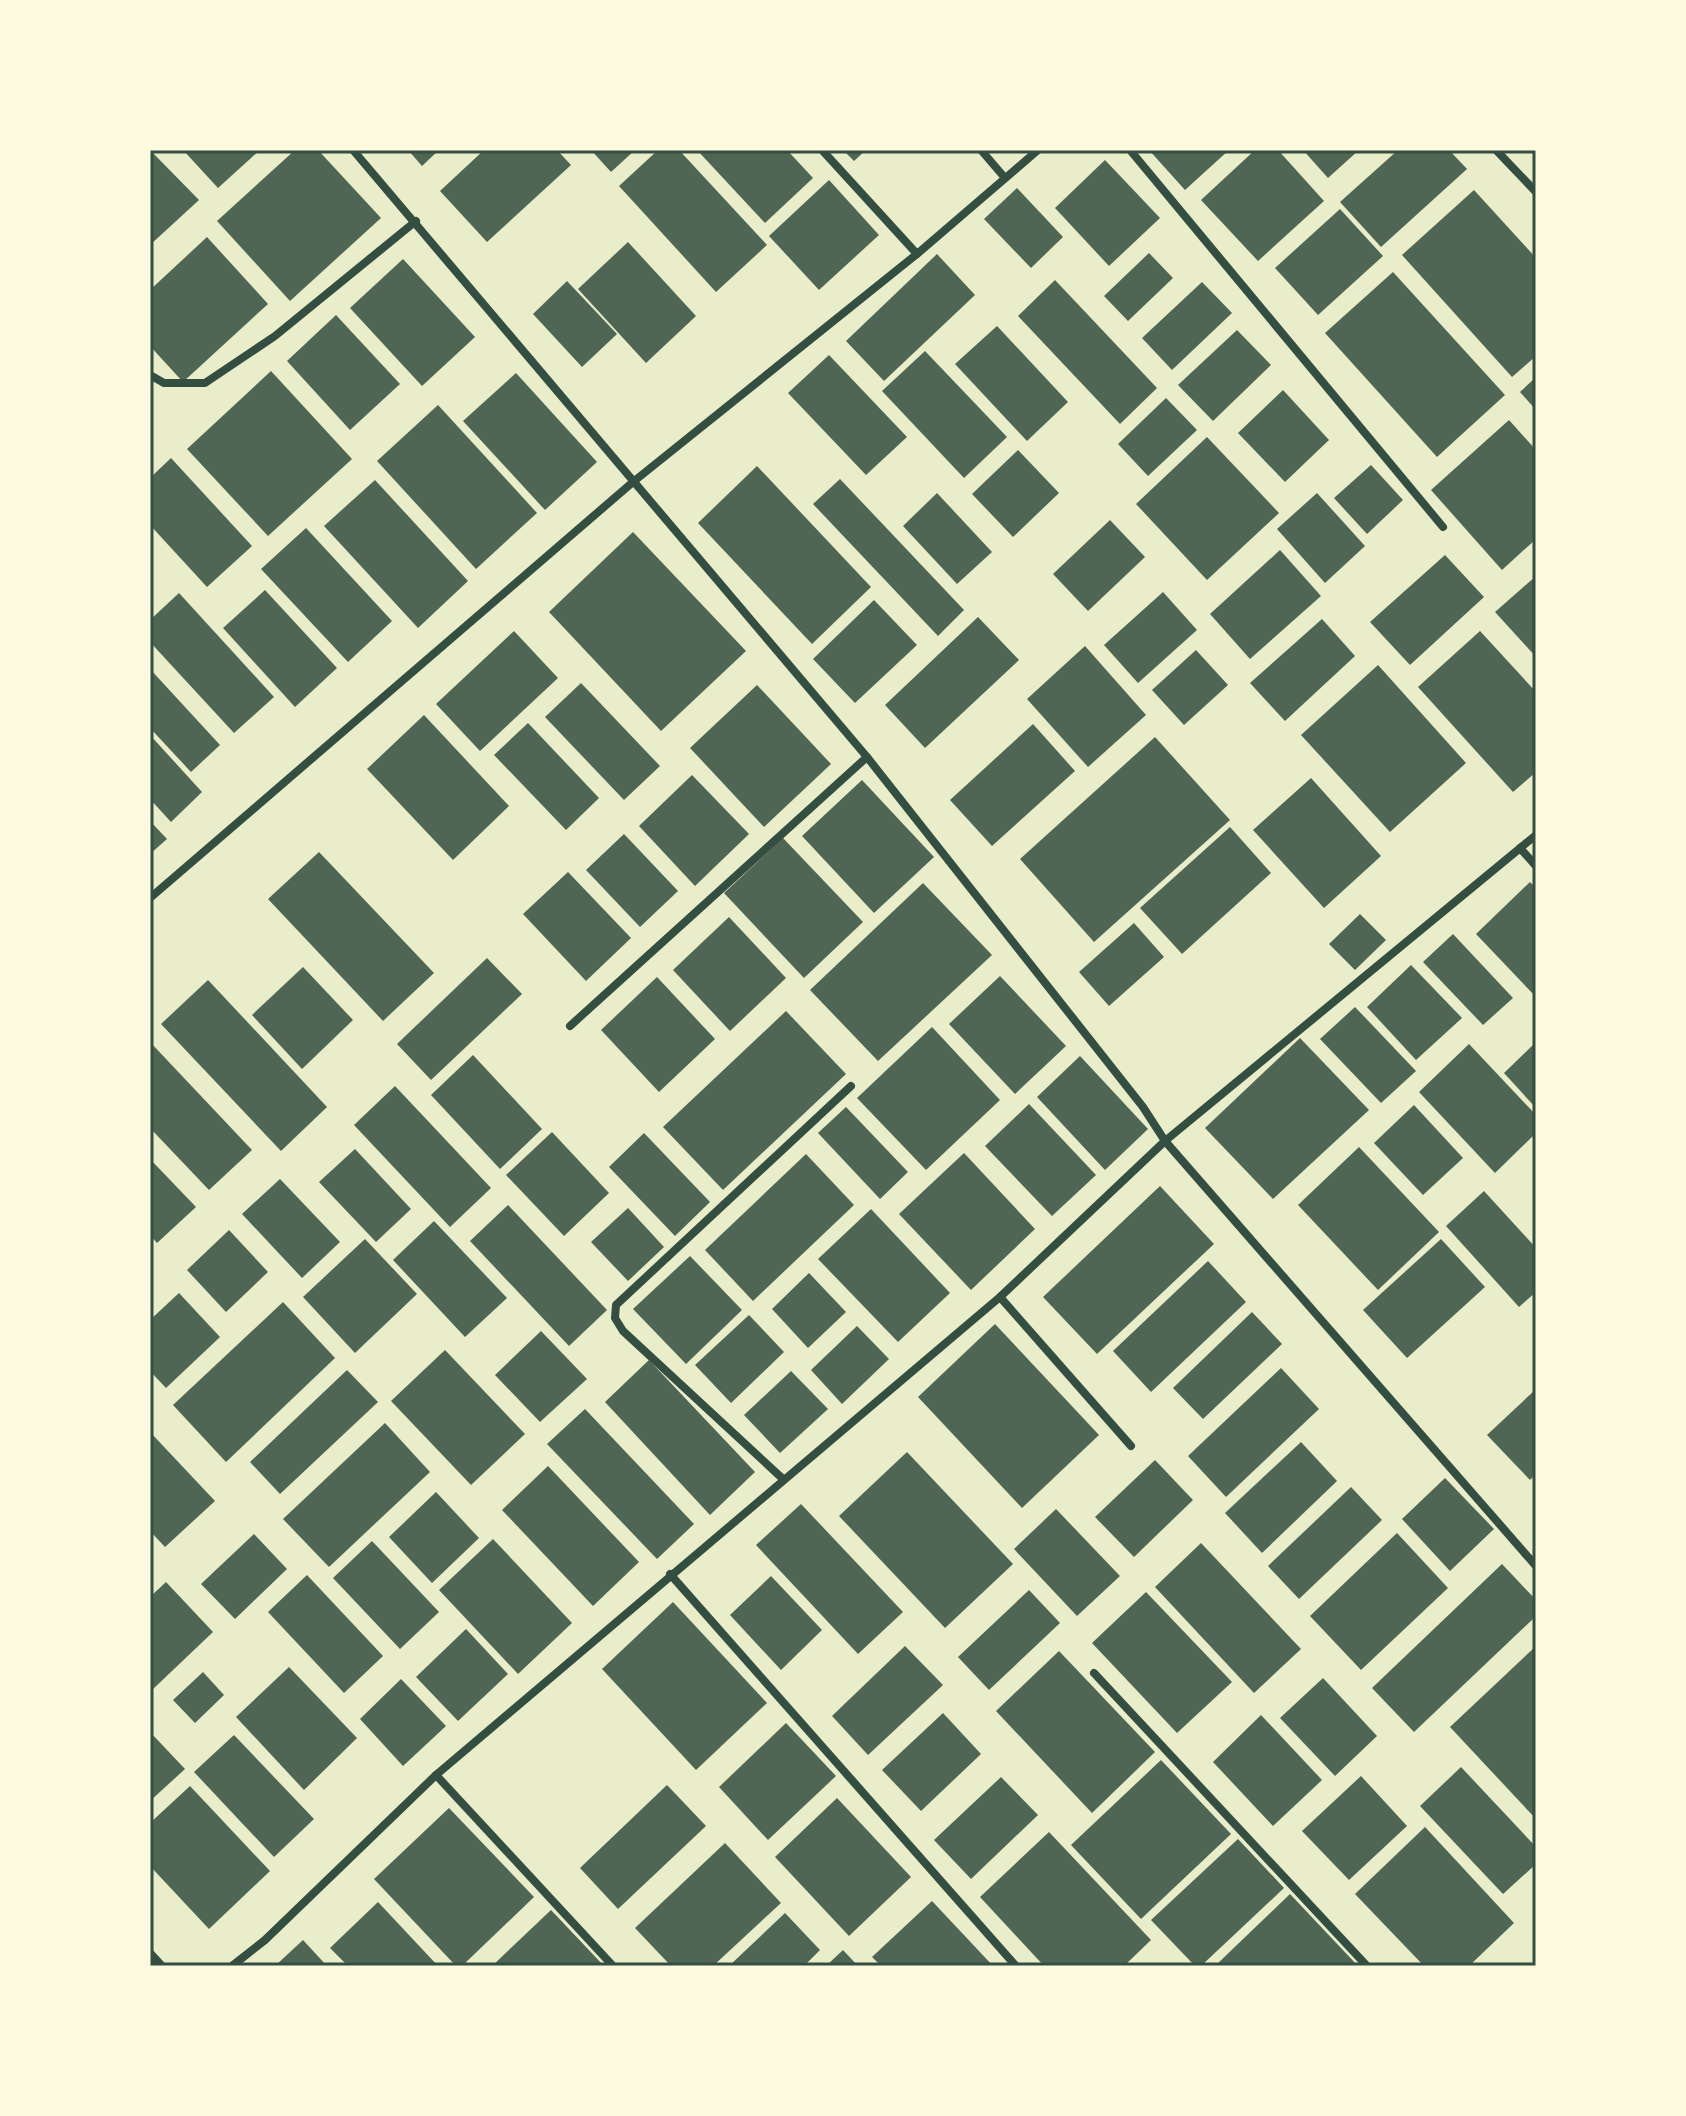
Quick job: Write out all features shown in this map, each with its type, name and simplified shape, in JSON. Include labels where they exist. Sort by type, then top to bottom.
[{"type":"street","points":[[353,150],[867,757],[1143,1107],[1165,1141],[1536,1566]]},
{"type":"street","points":[[822,150],[917,254]]},
{"type":"street","points":[[981,150],[1005,178]]},
{"type":"street","points":[[150,898],[633,482],[917,254],[1038,150]]},
{"type":"street","points":[[1130,150],[1443,527]]},
{"type":"street","points":[[1496,150],[1536,192]]},
{"type":"street","points":[[150,375],[164,383],[205,383],[275,336],[416,221]]},
{"type":"street","points":[[570,1026],[867,757]]},
{"type":"street","points":[[232,1966],[265,1940],[436,1775],[1000,1297],[1165,1141],[1536,835]]},
{"type":"street","points":[[1520,848],[1536,866]]},
{"type":"street","points":[[783,1479],[623,1331],[615,1318],[616,1305],[851,1086]]},
{"type":"street","points":[[1000,1297],[1131,1446]]},
{"type":"street","points":[[670,1574],[1016,1966]]},
{"type":"street","points":[[1094,1673],[1367,1966]]},
{"type":"street","points":[[436,1775],[613,1966]]},
{"type":"street","points":[[150,1953],[162,1966]]},
{"type":"building","points":[[150,150],[199,200],[150,245]]},
{"type":"building","points":[[183,150],[260,150],[218,188]]},
{"type":"building","points":[[295,150],[318,150],[381,218],[290,301],[217,221]]},
{"type":"building","points":[[408,150],[439,150],[422,166]]},
{"type":"building","points":[[484,150],[557,150],[571,165],[487,242],[440,191]]},
{"type":"building","points":[[591,150],[635,150],[611,172]]},
{"type":"building","points":[[658,150],[679,150],[767,245],[716,292],[619,186]]},
{"type":"building","points":[[697,150],[787,150],[813,178],[765,223]]},
{"type":"building","points":[[843,150],[866,150],[854,161]]},
{"type":"building","points":[[1149,150],[1229,150],[1185,190]]},
{"type":"building","points":[[1255,150],[1278,150],[1324,201],[1258,261],[1201,200]]},
{"type":"building","points":[[1303,150],[1359,150],[1328,178]]},
{"type":"building","points":[[1398,150],[1449,150],[1467,169],[1381,247],[1340,202]]},
{"type":"building","points":[[1105,160],[1160,218],[1109,266],[1055,208]]},
{"type":"building","points":[[829,180],[879,235],[819,290],[769,236]]},
{"type":"building","points":[[1017,188],[1063,237],[1031,268],[984,219]]},
{"type":"building","points":[[1474,190],[1536,258],[1536,356],[1512,377],[1402,255]]},
{"type":"building","points":[[1340,209],[1383,256],[1318,315],[1275,268]]},
{"type":"building","points":[[207,237],[268,304],[183,382],[150,346],[150,290]]},
{"type":"building","points":[[628,242],[696,316],[646,363],[578,289]]},
{"type":"building","points":[[1149,253],[1173,278],[1128,321],[1104,296]]},
{"type":"building","points":[[937,254],[975,295],[884,381],[846,341]]},
{"type":"building","points":[[403,259],[475,337],[422,386],[350,308]]},
{"type":"building","points":[[1393,272],[1505,395],[1437,457],[1325,333]]},
{"type":"building","points":[[1055,280],[1157,388],[1120,424],[1018,316]]},
{"type":"building","points":[[567,281],[617,334],[582,367],[533,314]]},
{"type":"building","points":[[1202,282],[1232,313],[1172,370],[1142,338]]},
{"type":"building","points":[[336,315],[400,384],[350,430],[287,361]]},
{"type":"building","points":[[997,326],[1068,402],[1027,441],[955,364]]},
{"type":"building","points":[[1237,330],[1271,365],[1213,421],[1178,385]]},
{"type":"building","points":[[925,351],[1007,437],[964,478],[882,391]]},
{"type":"building","points":[[829,355],[907,437],[866,475],[788,393]]},
{"type":"building","points":[[271,371],[352,459],[268,536],[187,449]]},
{"type":"building","points":[[516,373],[597,462],[545,510],[463,421]]},
{"type":"building","points":[[1536,377],[1536,410],[1520,392]]},
{"type":"building","points":[[1283,390],[1329,440],[1285,482],[1238,433]]},
{"type":"building","points":[[1166,398],[1197,430],[1148,476],[1118,444]]},
{"type":"building","points":[[438,405],[537,513],[476,569],[377,461]]},
{"type":"building","points":[[1509,420],[1536,450],[1536,539],[1502,570],[1431,490]]},
{"type":"building","points":[[1207,437],[1279,513],[1207,580],[1136,504]]},
{"type":"building","points":[[1018,450],[1059,493],[1013,537],[972,494]]},
{"type":"building","points":[[171,458],[252,546],[207,587],[150,525],[150,478]]},
{"type":"building","points":[[1371,465],[1403,500],[1367,534],[1334,498]]},
{"type":"building","points":[[757,466],[871,587],[812,644],[698,523]]},
{"type":"building","points":[[840,479],[964,610],[938,636],[813,504]]},
{"type":"building","points":[[375,480],[468,581],[418,628],[324,526]]},
{"type":"building","points":[[937,493],[992,552],[957,584],[903,526]]},
{"type":"building","points":[[1317,493],[1365,546],[1325,583],[1277,529]]},
{"type":"building","points":[[1110,520],[1145,557],[1088,611],[1053,574]]},
{"type":"building","points":[[306,528],[392,621],[348,662],[261,569]]},
{"type":"building","points":[[633,532],[746,651],[661,731],[549,612]]},
{"type":"building","points":[[1280,550],[1321,596],[1250,659],[1210,614]]},
{"type":"building","points":[[1445,555],[1484,597],[1410,665],[1370,622]]},
{"type":"building","points":[[1536,576],[1536,657],[1495,612]]},
{"type":"building","points":[[265,590],[337,668],[295,707],[223,628]]},
{"type":"building","points":[[1163,592],[1197,630],[1138,683],[1104,645]]},
{"type":"building","points":[[179,593],[274,697],[234,733],[150,642],[150,620]]},
{"type":"building","points":[[874,600],[917,645],[855,703],[813,659]]},
{"type":"building","points":[[978,617],[1019,660],[925,748],[885,705]]},
{"type":"building","points":[[1322,619],[1355,656],[1285,721],[1250,683]]},
{"type":"building","points":[[514,631],[558,678],[480,751],[436,704]]},
{"type":"building","points":[[1480,631],[1536,692],[1536,772],[1513,792],[1418,687]]},
{"type":"building","points":[[1085,646],[1146,715],[1088,767],[1027,699]]},
{"type":"building","points":[[1196,650],[1228,685],[1184,725],[1152,690]]},
{"type":"building","points":[[1378,665],[1466,763],[1390,832],[1301,735]]},
{"type":"building","points":[[150,669],[220,745],[191,772],[150,728]]},
{"type":"building","points":[[581,683],[660,766],[624,800],[545,717]]},
{"type":"building","points":[[757,685],[831,764],[764,827],[690,748]]},
{"type":"building","points":[[424,715],[509,806],[453,860],[367,769]]},
{"type":"building","points":[[528,723],[599,798],[566,830],[494,755]]},
{"type":"building","points":[[1033,724],[1075,771],[992,846],[950,800]]},
{"type":"building","points":[[150,735],[202,792],[171,822],[150,799]]},
{"type":"building","points":[[1155,737],[1230,820],[1094,942],[1020,859]]},
{"type":"building","points":[[692,775],[749,834],[695,886],[639,826]]},
{"type":"building","points":[[1311,778],[1381,856],[1324,908],[1253,830]]},
{"type":"building","points":[[862,780],[934,857],[874,913],[802,836]]},
{"type":"building","points":[[150,821],[167,839],[150,854]]},
{"type":"building","points":[[1230,827],[1271,873],[1182,954],[1140,908]]},
{"type":"building","points":[[624,834],[678,891],[640,927],[586,870]]},
{"type":"building","points":[[783,838],[863,922],[804,978],[724,893]]},
{"type":"building","points":[[319,852],[434,973],[383,1021],[268,899]]},
{"type":"building","points":[[568,872],[631,938],[586,981],[523,914]]},
{"type":"building","points":[[1530,882],[1536,888],[1536,997],[1476,934]]},
{"type":"building","points":[[923,883],[992,955],[878,1061],[810,990]]},
{"type":"building","points":[[1360,914],[1386,940],[1355,970],[1329,944]]},
{"type":"building","points":[[729,917],[786,978],[730,1031],[673,970]]},
{"type":"building","points":[[1134,923],[1164,957],[1109,1006],[1079,972]]},
{"type":"building","points":[[1453,934],[1513,998],[1483,1025],[1423,962]]},
{"type":"building","points":[[487,958],[522,994],[431,1080],[397,1044]]},
{"type":"building","points":[[1411,965],[1462,1018],[1416,1060],[1367,1007]]},
{"type":"building","points":[[303,967],[353,1020],[302,1069],[252,1015]]},
{"type":"building","points":[[1000,976],[1066,1046],[1015,1094],[949,1024]]},
{"type":"building","points":[[657,977],[715,1039],[659,1092],[601,1030]]},
{"type":"building","points":[[208,980],[327,1107],[281,1151],[161,1024]]},
{"type":"building","points":[[1355,1007],[1416,1071],[1381,1103],[1320,1039]]},
{"type":"building","points":[[786,1011],[846,1074],[723,1190],[663,1127]]},
{"type":"building","points":[[932,1027],[1000,1100],[926,1170],[857,1098]]},
{"type":"building","points":[[1300,1038],[1369,1110],[1273,1199],[1205,1128]]},
{"type":"building","points":[[150,1042],[252,1150],[209,1190],[150,1128]]},
{"type":"building","points":[[1536,1042],[1536,1108],[1504,1073]]},
{"type":"building","points":[[1469,1044],[1536,1115],[1536,1133],[1495,1173],[1419,1092]]},
{"type":"building","points":[[473,1055],[542,1129],[500,1169],[431,1095]]},
{"type":"building","points":[[1080,1056],[1148,1129],[1105,1170],[1037,1097]]},
{"type":"building","points":[[395,1086],[491,1188],[450,1227],[354,1125]]},
{"type":"building","points":[[1029,1104],[1096,1175],[1052,1216],[985,1146]]},
{"type":"building","points":[[1414,1105],[1463,1158],[1423,1195],[1374,1143]]},
{"type":"building","points":[[846,1107],[908,1172],[880,1199],[818,1133]]},
{"type":"building","points":[[552,1132],[609,1193],[564,1236],[506,1175]]},
{"type":"building","points":[[644,1133],[710,1202],[675,1236],[609,1167]]},
{"type":"building","points":[[1359,1147],[1439,1232],[1378,1290],[1298,1205]]},
{"type":"building","points":[[355,1149],[411,1209],[376,1242],[319,1182]]},
{"type":"building","points":[[964,1153],[1035,1229],[971,1290],[899,1214]]},
{"type":"building","points":[[806,1154],[854,1205],[753,1301],[705,1250]]},
{"type":"building","points":[[150,1159],[196,1207],[157,1243],[150,1235]]},
{"type":"building","points":[[280,1179],[340,1242],[302,1278],[242,1214]]},
{"type":"building","points":[[1160,1186],[1214,1244],[1097,1354],[1043,1297]]},
{"type":"building","points":[[1484,1191],[1536,1248],[1536,1292],[1519,1307],[1446,1226]]},
{"type":"building","points":[[508,1205],[607,1310],[569,1346],[470,1241]]},
{"type":"building","points":[[628,1208],[664,1247],[628,1281],[591,1242]]},
{"type":"building","points":[[871,1209],[950,1293],[898,1342],[818,1259]]},
{"type":"building","points":[[434,1221],[507,1298],[465,1337],[393,1260]]},
{"type":"building","points":[[229,1230],[268,1272],[226,1312],[187,1270]]},
{"type":"building","points":[[365,1239],[417,1294],[355,1353],[303,1297]]},
{"type":"building","points":[[1441,1239],[1485,1287],[1407,1358],[1363,1310]]},
{"type":"building","points":[[690,1256],[742,1310],[686,1364],[633,1309]]},
{"type":"building","points":[[1208,1261],[1246,1302],[1151,1392],[1113,1351]]},
{"type":"building","points":[[809,1273],[846,1312],[808,1348],[772,1309]]},
{"type":"building","points":[[179,1293],[220,1337],[166,1388],[150,1371],[150,1320]]},
{"type":"building","points":[[283,1302],[335,1358],[226,1462],[173,1405]]},
{"type":"building","points":[[1252,1312],[1282,1344],[1203,1419],[1173,1388]]},
{"type":"building","points":[[749,1315],[784,1352],[731,1403],[695,1365]]},
{"type":"building","points":[[995,1324],[1099,1435],[1022,1508],[918,1397]]},
{"type":"building","points":[[857,1326],[889,1359],[842,1404],[811,1370]]},
{"type":"building","points":[[541,1331],[587,1379],[540,1422],[495,1375]]},
{"type":"building","points":[[445,1350],[525,1434],[471,1485],[391,1401]]},
{"type":"building","points":[[649,1360],[755,1472],[710,1515],[605,1402]]},
{"type":"building","points":[[1281,1368],[1319,1409],[1226,1497],[1188,1456]]},
{"type":"building","points":[[347,1370],[378,1402],[280,1494],[250,1462]]},
{"type":"building","points":[[791,1371],[828,1409],[780,1453],[744,1415]]},
{"type":"building","points":[[1536,1389],[1536,1474],[1530,1480],[1487,1435]]},
{"type":"building","points":[[585,1409],[694,1524],[657,1559],[547,1444]]},
{"type":"building","points":[[385,1423],[430,1472],[329,1567],[283,1519]]},
{"type":"building","points":[[150,1432],[215,1501],[165,1547],[150,1531]]},
{"type":"building","points":[[1301,1442],[1337,1481],[1262,1553],[1225,1513]]},
{"type":"building","points":[[907,1452],[1013,1564],[945,1628],[839,1516]]},
{"type":"building","points":[[1155,1460],[1193,1500],[1134,1557],[1095,1517]]},
{"type":"building","points":[[548,1466],[639,1562],[593,1606],[502,1510]]},
{"type":"building","points":[[1445,1478],[1494,1529],[1450,1571],[1402,1519]]},
{"type":"building","points":[[1351,1487],[1382,1520],[1299,1599],[1268,1566]]},
{"type":"building","points":[[436,1492],[479,1538],[432,1583],[389,1537]]},
{"type":"building","points":[[801,1504],[903,1612],[858,1654],[756,1545]]},
{"type":"building","points":[[1056,1509],[1120,1576],[1077,1616],[1014,1549]]},
{"type":"building","points":[[1397,1533],[1448,1588],[1361,1670],[1310,1616]]},
{"type":"building","points":[[254,1534],[287,1569],[235,1619],[201,1584]]},
{"type":"building","points":[[493,1539],[572,1623],[518,1674],[439,1590]]},
{"type":"building","points":[[372,1541],[439,1612],[400,1649],[333,1578]]},
{"type":"building","points":[[1201,1543],[1301,1649],[1254,1693],[1155,1587]]},
{"type":"building","points":[[1502,1564],[1536,1600],[1536,1616],[1414,1732],[1372,1688]]},
{"type":"building","points":[[307,1575],[383,1656],[344,1693],[268,1612]]},
{"type":"building","points":[[771,1576],[822,1630],[781,1670],[730,1615]]},
{"type":"building","points":[[166,1582],[213,1632],[152,1690],[150,1597]]},
{"type":"building","points":[[1029,1590],[1060,1623],[989,1690],[958,1657]]},
{"type":"building","points":[[1146,1592],[1232,1682],[1177,1733],[1092,1643]]},
{"type":"building","points":[[673,1602],[767,1703],[696,1770],[602,1669]]},
{"type":"building","points":[[466,1629],[508,1674],[458,1721],[416,1677]]},
{"type":"building","points":[[905,1646],[943,1685],[868,1755],[832,1716]]},
{"type":"building","points":[[1536,1646],[1536,1819],[1450,1727]]},
{"type":"building","points":[[1059,1651],[1155,1752],[1092,1813],[996,1711]]},
{"type":"building","points":[[289,1667],[357,1738],[304,1790],[236,1717]]},
{"type":"building","points":[[203,1672],[224,1695],[195,1723],[173,1700]]},
{"type":"building","points":[[1323,1678],[1377,1736],[1335,1776],[1280,1718]]},
{"type":"building","points":[[401,1679],[446,1726],[403,1766],[360,1719]]},
{"type":"building","points":[[943,1713],[981,1754],[921,1811],[882,1770]]},
{"type":"building","points":[[1261,1715],[1322,1780],[1273,1826],[1213,1762]]},
{"type":"building","points":[[786,1723],[836,1776],[768,1840],[719,1787]]},
{"type":"building","points":[[150,1732],[185,1769],[150,1801]]},
{"type":"building","points":[[234,1735],[314,1819],[274,1857],[194,1772]]},
{"type":"building","points":[[1161,1760],[1231,1834],[1141,1919],[1071,1845]]},
{"type":"building","points":[[1461,1767],[1536,1847],[1536,1864],[1503,1894],[1420,1806]]},
{"type":"building","points":[[1361,1776],[1407,1826],[1349,1880],[1302,1831]]},
{"type":"building","points":[[1001,1777],[1038,1815],[971,1879],[934,1840]]},
{"type":"building","points":[[667,1785],[706,1826],[618,1909],[580,1868]]},
{"type":"building","points":[[190,1786],[270,1871],[209,1929],[150,1866],[150,1823]]},
{"type":"building","points":[[837,1798],[911,1877],[849,1936],[775,1857]]},
{"type":"building","points":[[449,1808],[534,1897],[462,1966],[456,1966],[374,1879]]},
{"type":"building","points":[[1425,1827],[1514,1923],[1469,1966],[1424,1966],[1355,1894]]},
{"type":"building","points":[[1049,1832],[1151,1940],[1124,1966],[1044,1966],[980,1897]]},
{"type":"building","points":[[1238,1839],[1284,1888],[1201,1966],[1195,1966],[1151,1920]]},
{"type":"building","points":[[725,1843],[781,1903],[713,1966],[671,1966],[635,1928]]},
{"type":"building","points":[[1290,1894],[1358,1966],[1215,1966]]},
{"type":"building","points":[[932,1901],[993,1966],[881,1966],[872,1957]]},
{"type":"building","points":[[378,1902],[438,1966],[348,1966],[330,1948]]},
{"type":"building","points":[[551,1910],[604,1966],[492,1966]]},
{"type":"building","points":[[785,1913],[820,1950],[804,1966],[729,1966]]},
{"type":"building","points":[[303,1940],[327,1966],[275,1966]]},
{"type":"building","points":[[843,1950],[858,1966],[826,1966]]}]
